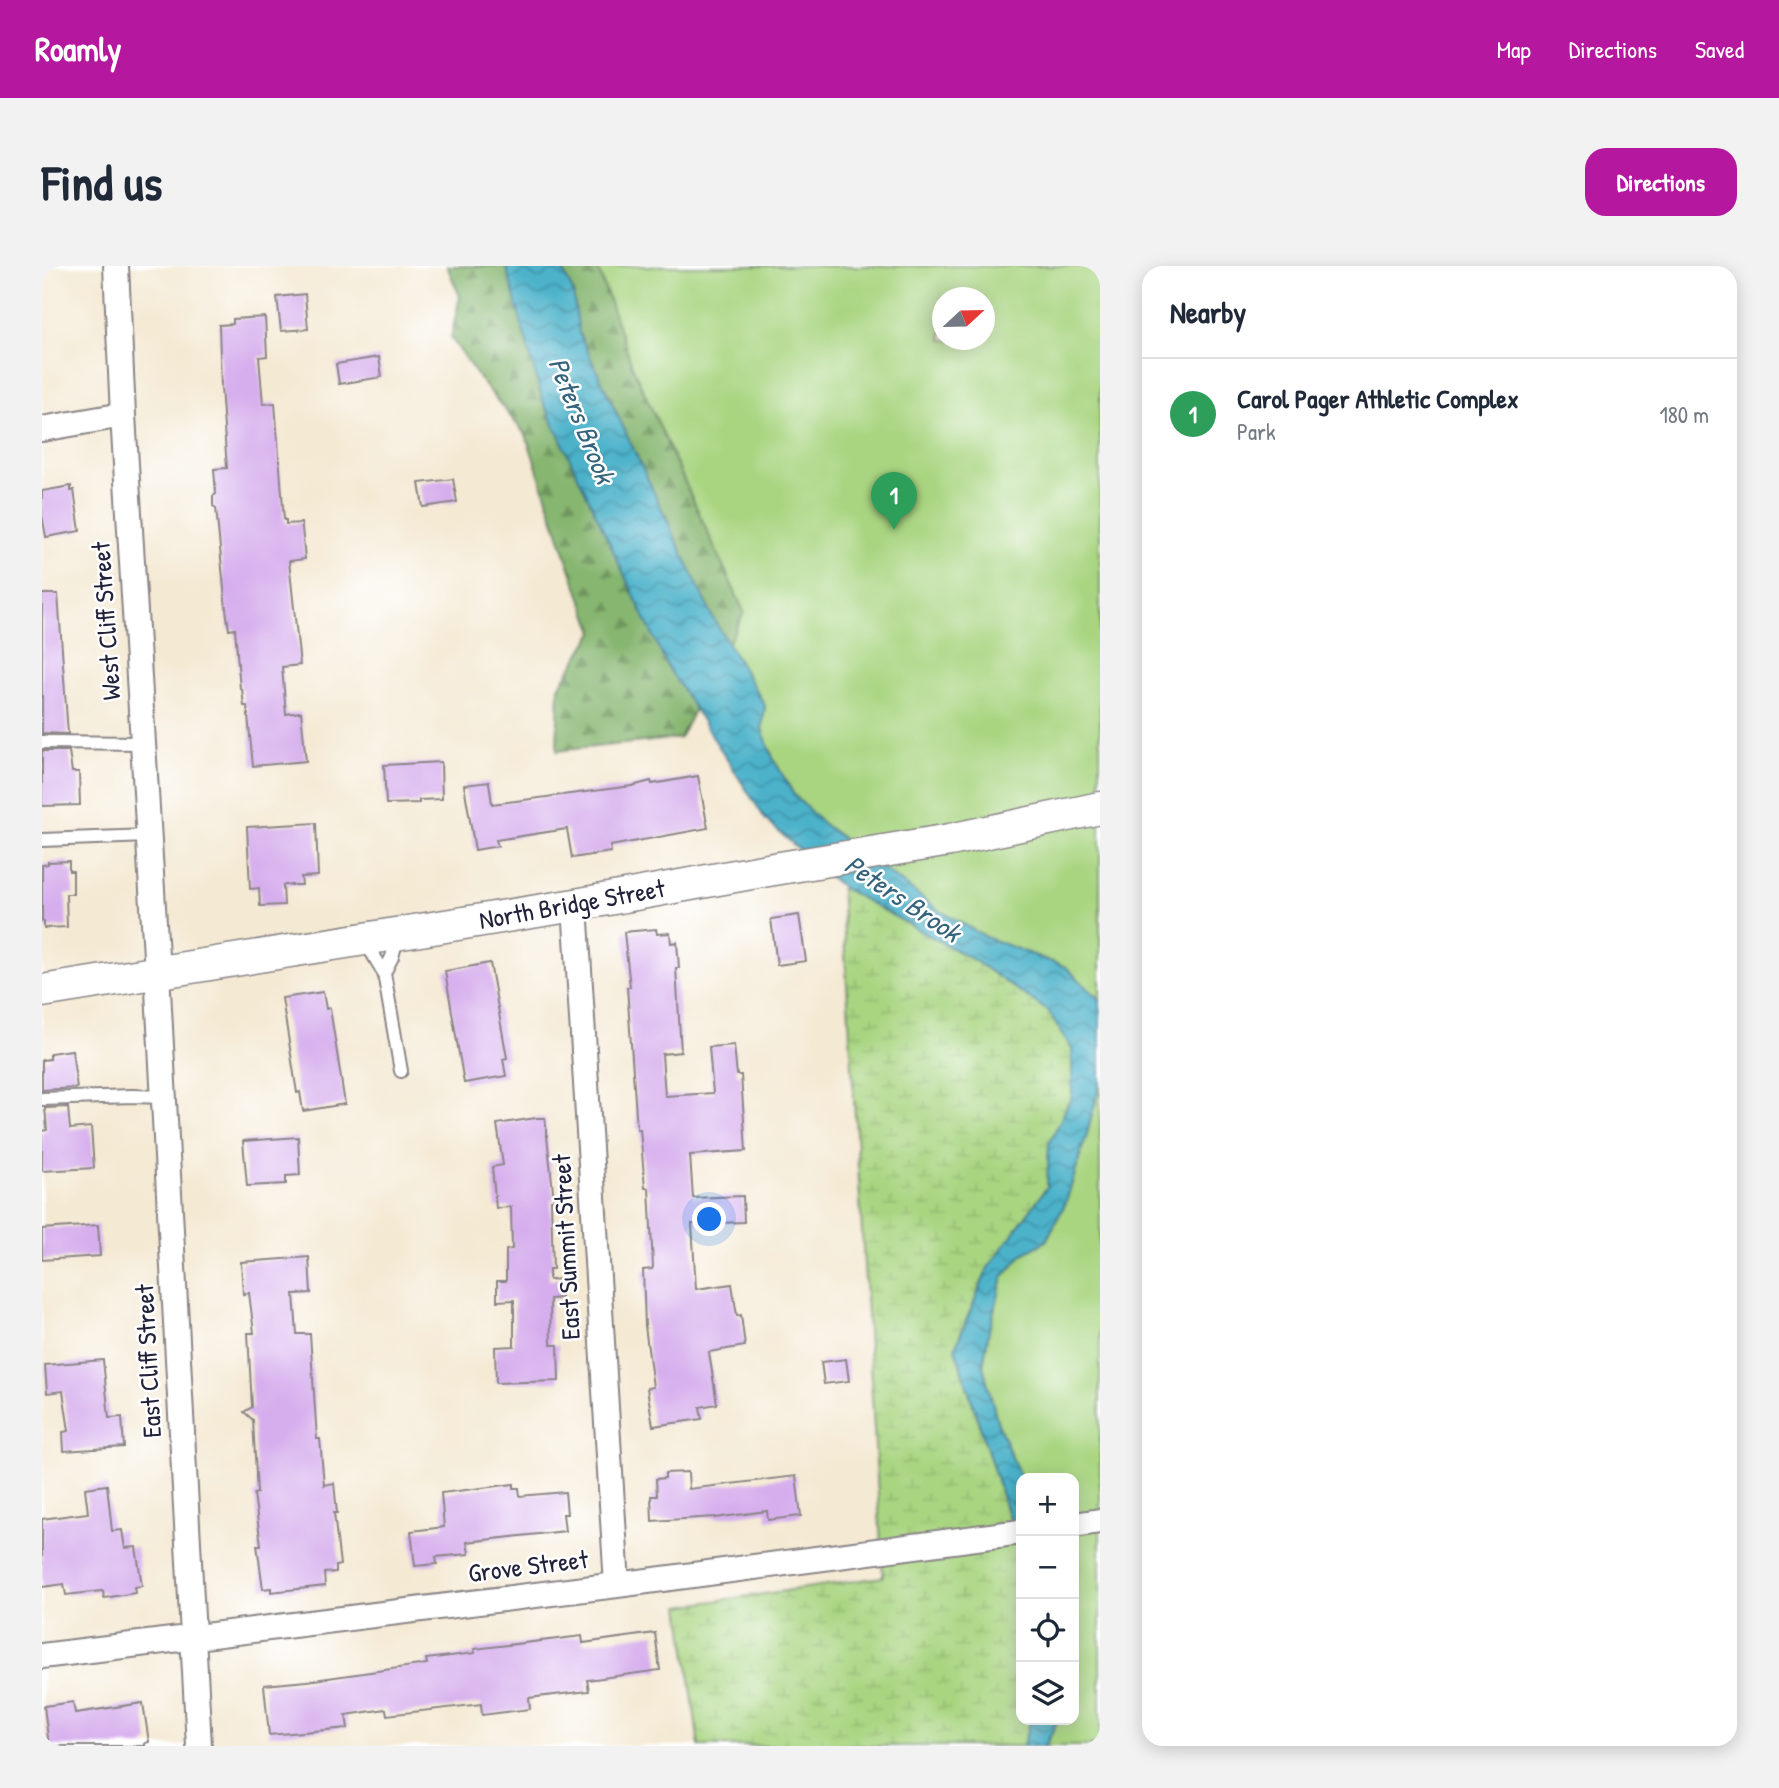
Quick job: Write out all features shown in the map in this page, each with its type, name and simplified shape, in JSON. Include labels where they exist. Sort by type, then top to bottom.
[{"type":"street","name":"West Cliff Street","points":[[116,266],[122,415],[158,972]]},
{"type":"street","points":[[42,429],[122,415]]},
{"type":"street","name":"North Bridge Street","points":[[42,991],[575,905],[950,840],[1100,808]]},
{"type":"street","name":"East Summit Street","points":[[575,905],[617,1585]]},
{"type":"street","name":"East Cliff Street","points":[[158,972],[199,1746]]},
{"type":"street","name":"Grove Street","points":[[42,1657],[1016,1533]]},
{"type":"lane","points":[[42,742],[143,743]]},
{"type":"lane","points":[[42,840],[149,836]]},
{"type":"lane","points":[[384,973],[392,957],[398,933]]},
{"type":"lane","points":[[364,939],[384,973],[401,1071]]},
{"type":"lane","points":[[42,1099],[164,1097]]},
{"type":"green space","points":[[447,266],[597,266],[633,368],[744,612],[680,738],[557,751],[559,687],[594,632],[526,435],[481,381],[451,338],[460,296]]},
{"type":"green space","points":[[561,266],[1100,266],[1100,1000],[1066,967],[988,938],[937,909],[822,823],[794,795],[773,758],[762,729],[765,706],[713,618]]},
{"type":"green space","points":[[841,887],[972,959],[1048,1011],[1072,1049],[1072,1096],[1049,1144],[1047,1187],[988,1268],[955,1348],[1016,1540],[1016,1725],[1029,1725],[1023,1746],[699,1746],[680,1606],[883,1577]]},
{"type":"green space","points":[[1100,1083],[1100,1746],[1045,1746],[1056,1725],[1079,1725],[1079,1473],[1018,1473],[998,1424],[983,1366],[1003,1277],[1023,1254],[1046,1241],[1066,1202]]},
{"type":"water","name":"Peters Brook","points":[[506,266],[561,266],[573,292],[579,333],[713,618],[765,706],[762,729],[773,758],[794,795],[822,823],[937,909],[988,938],[1066,967],[1100,1000],[1100,1083],[1066,1202],[1046,1241],[1023,1254],[1003,1277],[983,1366],[998,1424],[1018,1473],[1016,1473],[1016,1540],[955,1348],[988,1268],[1047,1187],[1049,1144],[1072,1096],[1072,1049],[1048,1011],[972,959],[841,887],[766,820],[667,666],[542,399]]},
{"type":"water","points":[[1029,1725],[1056,1725],[1045,1746],[1023,1746]]},
{"type":"building","points":[[305,294],[308,329],[281,331],[277,297]]},
{"type":"building","points":[[265,317],[267,356],[259,357],[263,404],[275,403],[284,520],[286,524],[301,523],[305,559],[289,561],[300,665],[282,667],[286,714],[301,712],[306,761],[253,766],[247,706],[244,706],[240,689],[235,629],[229,630],[213,496],[216,494],[214,469],[227,468],[219,325],[233,324],[233,319]]},
{"type":"building","points":[[379,357],[382,377],[339,384],[336,364]]},
{"type":"building","points":[[453,479],[457,502],[423,507],[419,483]]},
{"type":"building","points":[[71,486],[71,491],[74,490],[80,531],[46,537],[42,491]]},
{"type":"building","points":[[42,594],[58,594],[68,734],[42,733]]},
{"type":"building","points":[[42,751],[69,751],[72,772],[79,772],[80,805],[42,806]]},
{"type":"building","points":[[441,762],[442,799],[386,804],[384,765]]},
{"type":"building","points":[[698,776],[708,828],[610,846],[611,852],[572,858],[567,829],[496,840],[498,846],[475,850],[464,785],[489,782],[492,804]]},
{"type":"building","points":[[316,823],[318,876],[301,877],[302,885],[283,885],[284,905],[260,906],[259,888],[250,889],[247,827]]},
{"type":"building","points":[[69,861],[69,871],[73,871],[73,894],[66,894],[67,927],[44,928],[42,865]]},
{"type":"building","points":[[799,915],[806,961],[777,965],[771,919]]},
{"type":"building","points":[[656,929],[657,934],[670,933],[671,943],[677,942],[679,968],[676,968],[681,1052],[662,1054],[665,1096],[713,1093],[709,1047],[734,1045],[737,1075],[741,1075],[746,1151],[690,1155],[693,1198],[743,1196],[744,1222],[692,1224],[696,1289],[732,1284],[737,1316],[741,1315],[745,1346],[709,1352],[717,1404],[700,1407],[702,1419],[653,1426],[647,1388],[653,1387],[645,1326],[643,1270],[653,1267],[649,1188],[645,1188],[640,1129],[637,1129],[627,987],[630,987],[624,932]]},
{"type":"building","points":[[490,963],[507,1058],[503,1059],[506,1076],[464,1083],[445,971]]},
{"type":"building","points":[[323,992],[326,1009],[330,1008],[345,1104],[303,1111],[300,1092],[297,1093],[282,998]]},
{"type":"building","points":[[72,1050],[77,1088],[42,1090],[42,1060],[50,1059],[50,1053]]},
{"type":"building","points":[[68,1107],[70,1129],[91,1127],[94,1168],[42,1171],[42,1131],[47,1130],[45,1108]]},
{"type":"building","points":[[545,1118],[554,1200],[551,1200],[553,1269],[549,1269],[549,1280],[561,1279],[561,1298],[550,1299],[551,1345],[558,1345],[559,1381],[496,1383],[495,1347],[514,1346],[514,1300],[497,1301],[497,1281],[506,1281],[506,1250],[512,1249],[511,1207],[496,1208],[492,1167],[503,1165],[497,1124]]},
{"type":"building","points":[[298,1137],[300,1175],[286,1176],[286,1184],[247,1186],[243,1141]]},
{"type":"building","points":[[98,1225],[100,1256],[42,1260],[42,1229]]},
{"type":"building","points":[[309,1257],[311,1293],[294,1294],[297,1334],[310,1334],[317,1439],[320,1439],[324,1485],[334,1483],[337,1513],[334,1513],[340,1565],[336,1566],[336,1572],[324,1573],[325,1586],[271,1592],[271,1588],[263,1589],[257,1545],[261,1545],[254,1494],[257,1493],[253,1420],[244,1412],[252,1407],[248,1333],[254,1333],[249,1293],[243,1294],[241,1262]]},
{"type":"building","points":[[846,1359],[849,1381],[824,1384],[821,1362]]},
{"type":"building","points":[[103,1360],[109,1418],[122,1417],[124,1447],[64,1451],[63,1432],[69,1431],[63,1391],[47,1393],[45,1365]]},
{"type":"building","points":[[688,1472],[689,1489],[796,1476],[801,1516],[768,1520],[767,1511],[715,1518],[652,1521],[651,1496],[657,1496],[656,1479],[665,1478],[665,1473]]},
{"type":"building","points":[[514,1484],[514,1488],[519,1488],[520,1496],[565,1492],[565,1531],[467,1542],[469,1554],[436,1557],[437,1564],[415,1566],[411,1531],[444,1527],[441,1493]]},
{"type":"building","points":[[107,1485],[112,1531],[122,1530],[125,1548],[136,1547],[142,1586],[134,1587],[135,1593],[104,1598],[103,1591],[66,1595],[64,1584],[42,1587],[42,1519],[88,1513],[85,1488]]},
{"type":"building","points":[[655,1633],[660,1670],[587,1680],[589,1691],[529,1698],[530,1709],[482,1715],[481,1704],[387,1715],[386,1709],[346,1715],[348,1728],[269,1735],[264,1685],[427,1664],[426,1659],[475,1653],[474,1649],[582,1636],[583,1643]]},
{"type":"building","points":[[73,1702],[75,1713],[143,1703],[149,1742],[145,1743],[145,1746],[49,1746],[44,1706]]},
{"type":"place","name":"Carol Pager Athletic Complex","points":[[894,530]]}]
